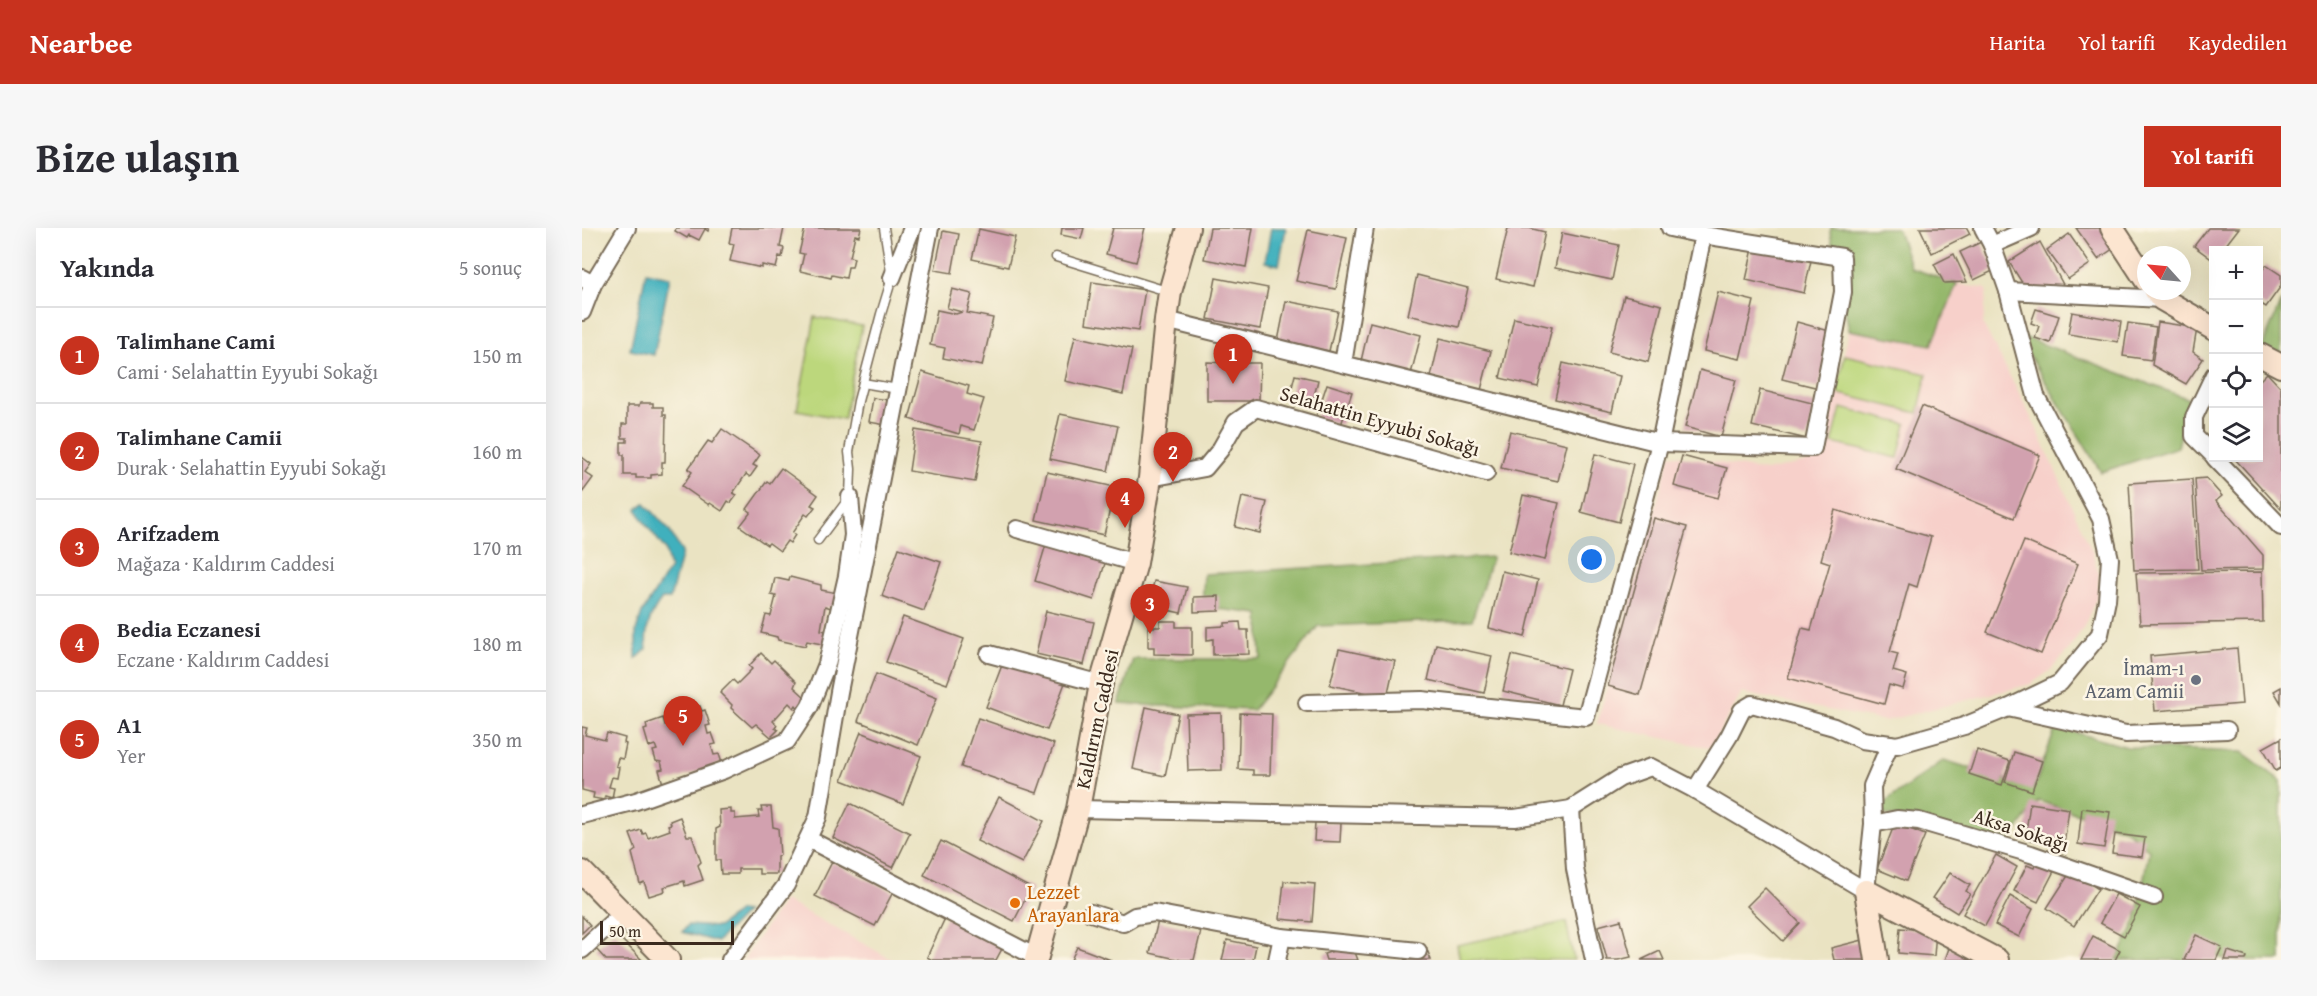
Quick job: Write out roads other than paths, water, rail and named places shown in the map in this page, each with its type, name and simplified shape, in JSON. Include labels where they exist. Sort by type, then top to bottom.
[{"type":"street","points":[[582,312],[587,281],[627,228]]},
{"type":"street","points":[[892,279],[912,228]]},
{"type":"street","points":[[730,960],[786,885],[818,817],[839,692],[930,228]]},
{"type":"street","name":"Kaldırım Caddesi","points":[[1037,959],[1078,809],[1101,684],[1136,563],[1150,478],[1170,292],[1188,228]]},
{"type":"street","points":[[1343,364],[1365,228]]},
{"type":"street","points":[[1166,320],[1660,443],[1813,448],[1843,292],[1842,257],[1670,228]]},
{"type":"street","points":[[1695,790],[1742,710],[1752,704],[1834,727],[1862,740],[1897,745],[1964,726],[2060,683],[2100,634],[2107,600],[2110,559],[2101,519],[2036,396],[2008,291],[1992,245],[1983,228]]},
{"type":"street","points":[[1992,245],[2031,228]]},
{"type":"street","points":[[2112,228],[2137,266]]},
{"type":"street","points":[[1307,703],[1422,700],[1586,717],[1660,443],[1703,235]]},
{"type":"street","points":[[2008,291],[2137,294]]},
{"type":"street","points":[[2167,300],[2209,326]]},
{"type":"street","points":[[2263,356],[2281,366]]},
{"type":"street","points":[[2209,386],[2194,417],[2194,436],[2209,452]]},
{"type":"street","name":"Selahattin Eyyubi Sokağı","points":[[1150,478],[1204,468],[1220,450],[1236,422],[1256,408],[1486,473]]},
{"type":"street","points":[[2219,462],[2281,527]]},
{"type":"street","points":[[582,815],[636,801],[724,770],[787,741],[810,706],[827,664],[848,576],[853,535],[850,497]]},
{"type":"street","points":[[1017,529],[1136,563]]},
{"type":"street","points":[[989,654],[1101,684]]},
{"type":"street","points":[[2008,708],[2126,734],[2227,730]]},
{"type":"street","points":[[1877,960],[1866,891],[1873,824],[1872,786],[1890,744]]},
{"type":"street","points":[[1078,809],[1515,818],[1571,809],[1620,778],[1651,767],[1695,790],[1866,891],[1996,960]]},
{"type":"street","points":[[1571,809],[1575,869],[1594,960]]},
{"type":"street","name":"Aksa Sokağı","points":[[1873,824],[1897,819],[1919,821],[2031,854],[2154,897]]},
{"type":"street","points":[[808,839],[1037,959]]},
{"type":"street","points":[[582,872],[668,960]]},
{"type":"street","points":[[1091,913],[1123,923],[1135,916],[1154,912],[1282,937],[1418,951]]},
{"type":"street","points":[[582,950],[622,913]]},
{"type":"street","points":[[1277,960],[1282,937]]},
{"type":"lane","points":[[818,540],[850,497],[849,452],[863,383],[892,279],[884,228]]},
{"type":"lane","points":[[1056,257],[1170,292]]},
{"type":"lane","points":[[863,383],[898,389]]},
{"type":"water","points":[[1271,228],[1286,228],[1279,265],[1265,262]]},
{"type":"water","points":[[646,272],[670,277],[654,355],[630,350]]},
{"type":"water","points":[[645,503],[669,530],[682,552],[670,599],[662,599],[654,610],[647,629],[647,649],[636,659],[636,631],[642,613],[670,568],[665,549],[637,509]]},
{"type":"water","points":[[739,911],[746,912],[717,942],[682,932],[688,925],[718,927]]},
{"type":"place","name":"Talimhane Cami","points":[[1233,384]]},
{"type":"place","name":"Talimhane Camii","points":[[1173,482]]},
{"type":"place","name":"Bedia Eczanesi","points":[[1125,528]]},
{"type":"place","name":"Arifzadem","points":[[1150,634]]},
{"type":"place","name":"İmam-ı Azam Camii","points":[[2196,680]]},
{"type":"place","name":"A1","points":[[683,746]]},
{"type":"place","name":"Lezzet Arayanlara","points":[[1015,903]]}]
